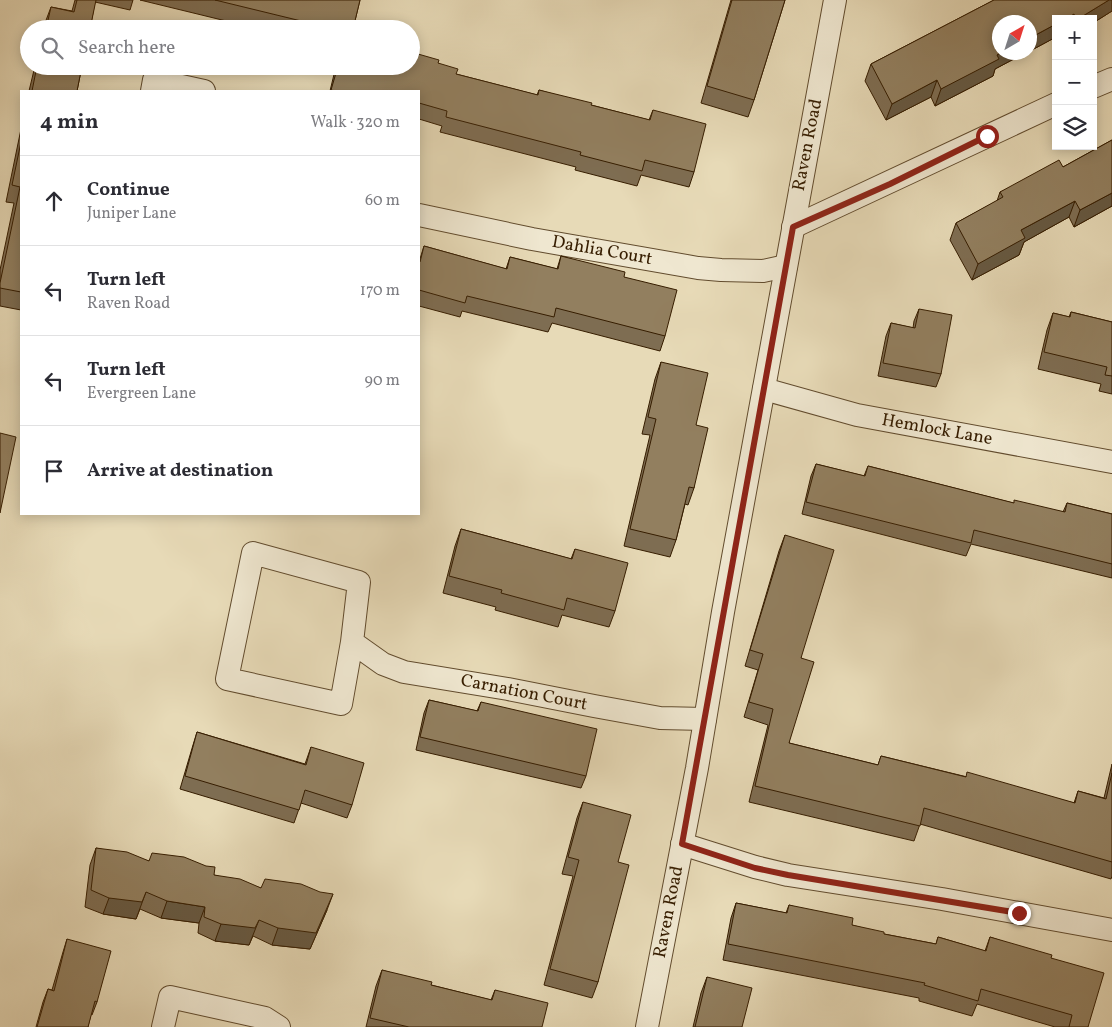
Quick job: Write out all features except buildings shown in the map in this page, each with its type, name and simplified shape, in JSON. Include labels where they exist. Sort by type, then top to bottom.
[{"type":"street","name":"Raven Road","points":[[647,1027],[705,719],[835,0]]},
{"type":"street","points":[[1097,86],[1112,79]]},
{"type":"street","points":[[152,90],[154,80],[199,90]]},
{"type":"street","points":[[793,227],[1054,105]]},
{"type":"street","name":"Dahlia Court","points":[[420,215],[532,239],[698,268],[763,272],[786,266]]},
{"type":"street","name":"Hemlock Lane","points":[[764,389],[858,415],[1112,462]]},
{"type":"street","points":[[254,553],[359,582],[352,642],[341,704],[227,680],[254,553]]},
{"type":"street","name":"Carnation Court","points":[[352,642],[383,664],[404,672],[508,689],[660,718],[705,719]]},
{"type":"street","points":[[682,844],[755,868],[788,875],[942,899],[1112,930]]},
{"type":"street","points":[[163,1027],[170,997],[265,1018],[279,1027]]},
{"type":"route","points":[[987,136],[890,184],[793,227],[682,844],[755,868],[788,875],[1019,913]]}]
